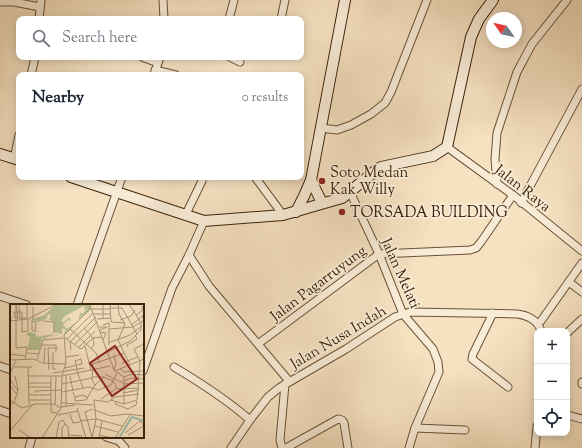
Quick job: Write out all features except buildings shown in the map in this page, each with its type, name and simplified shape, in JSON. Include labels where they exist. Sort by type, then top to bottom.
[{"type":"street","points":[[163,0],[164,16]]},
{"type":"street","points":[[230,16],[234,0]]},
{"type":"street","points":[[282,16],[285,0]]},
{"type":"street","points":[[296,212],[312,180],[345,0]]},
{"type":"street","points":[[321,128],[337,130],[351,125],[371,114],[385,103],[391,92],[427,0]]},
{"type":"street","points":[[80,180],[185,216],[204,221],[283,215],[342,198],[381,168],[433,156],[447,147],[471,37],[479,19],[493,0]]},
{"type":"street","points":[[497,184],[495,159],[497,133],[517,72],[532,44],[567,0]]},
{"type":"street","points":[[0,2],[41,3],[40,16]]},
{"type":"street","points":[[32,72],[34,60]]},
{"type":"street","points":[[147,60],[170,72]]},
{"type":"street","points":[[236,60],[240,62]]},
{"type":"street","points":[[521,203],[582,89]]},
{"type":"street","name":"Jalan Raya","points":[[447,147],[513,195],[582,251]]},
{"type":"street","points":[[0,154],[16,160]]},
{"type":"street","points":[[77,304],[121,180]]},
{"type":"street","points":[[257,180],[283,215]]},
{"type":"street","points":[[312,180],[322,203]]},
{"type":"street","points":[[185,216],[202,181]]},
{"type":"street","name":"Jalan Melati","points":[[350,192],[379,254],[403,314],[433,349],[438,362],[438,372],[415,428],[409,448]]},
{"type":"street","name":"Jalan Pagarruyung","points":[[258,344],[379,254],[470,250],[476,248],[513,195]]},
{"type":"street","points":[[145,356],[172,288],[204,221]]},
{"type":"street","points":[[189,255],[209,286],[258,344],[287,383],[280,440],[282,448]]},
{"type":"street","points":[[541,321],[582,263]]},
{"type":"street","points":[[569,282],[582,292]]},
{"type":"street","points":[[0,296],[24,304]]},
{"type":"street","name":"Jalan Nusa Indah","points":[[231,448],[268,397],[287,383],[346,349],[395,317],[410,312],[516,314],[526,316],[539,324],[540,328]]},
{"type":"street","points":[[493,313],[473,354],[472,360],[508,387]]},
{"type":"street","points":[[570,330],[582,319]]},
{"type":"street","points":[[0,366],[10,370]]},
{"type":"street","points":[[174,367],[216,393],[250,420]]},
{"type":"street","points":[[0,410],[10,414]]},
{"type":"street","points":[[570,416],[582,419]]},
{"type":"street","points":[[286,448],[338,419],[342,420],[344,423],[348,448]]},
{"type":"street","points":[[415,428],[466,430]]},
{"type":"street","points":[[535,448],[536,436]]},
{"type":"street","points":[[29,448],[32,438]]},
{"type":"street","points":[[109,438],[119,442],[125,448]]},
{"type":"place","name":"Soto Medan Kak Willy","points":[[322,181]]},
{"type":"place","name":"TORSADA BUILDING","points":[[342,212]]}]
